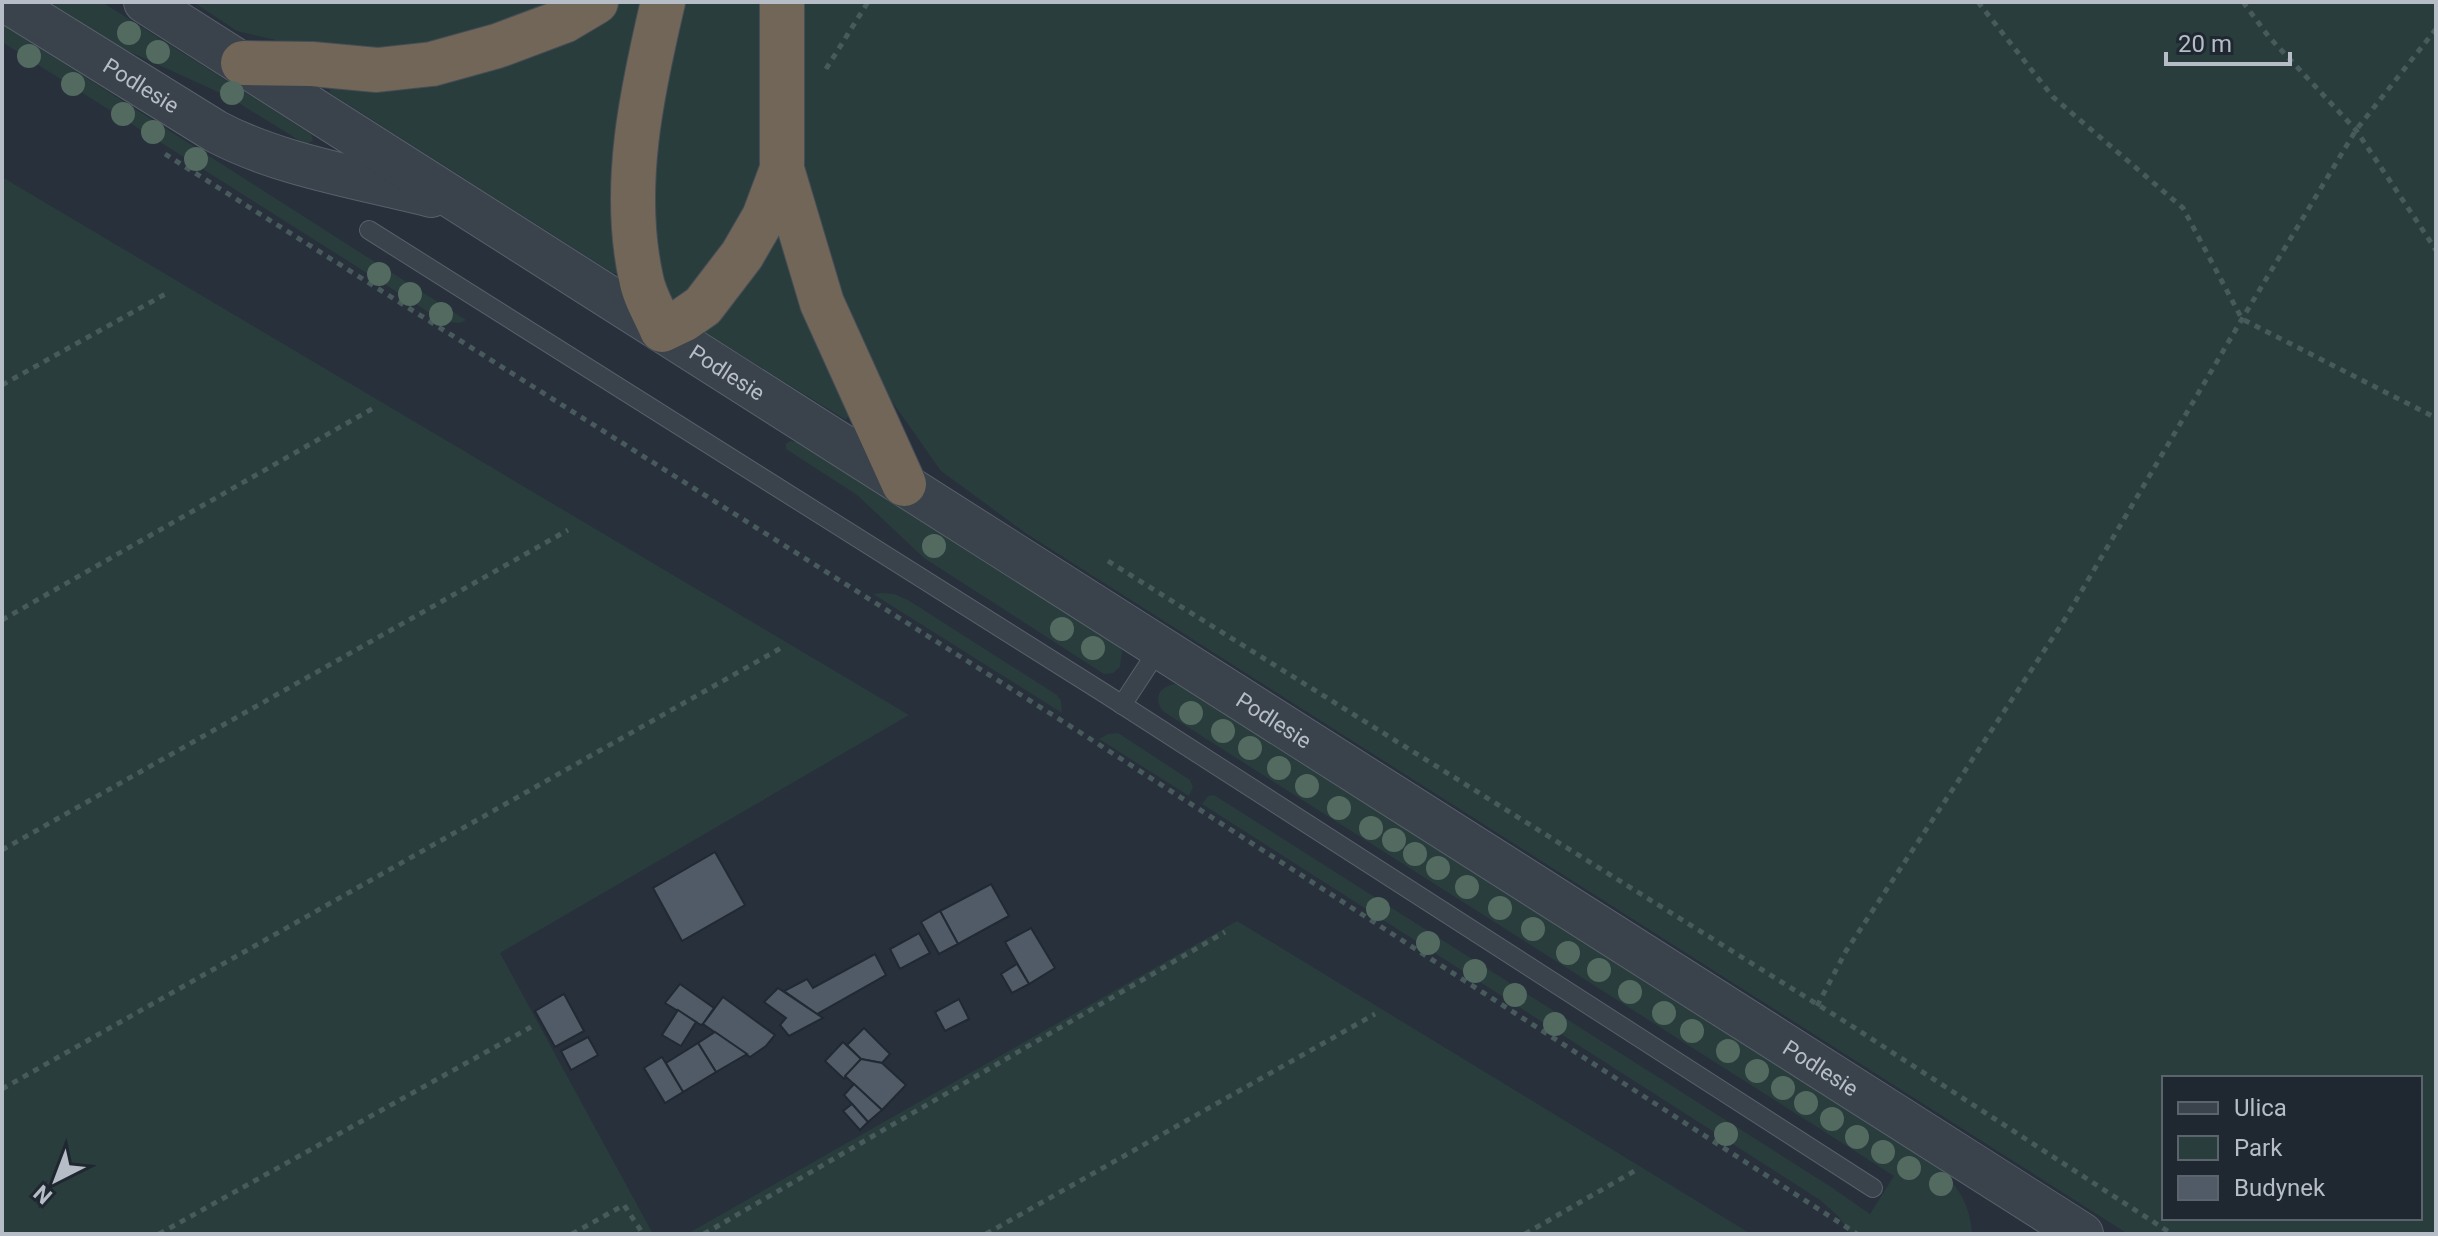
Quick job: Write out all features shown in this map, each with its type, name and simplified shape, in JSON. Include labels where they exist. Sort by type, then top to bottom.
[{"type":"highway","points":[[243,63],[312,64],[377,70],[432,64],[497,46],[564,21],[596,2]]},
{"type":"highway","points":[[663,2],[646,76],[636,152],[633,208],[641,281],[662,330],[703,306],[742,255],[764,217],[782,169]]},
{"type":"highway","points":[[782,2],[782,169],[822,303],[904,484]]},
{"type":"street","name":"Podlesie","points":[[7,2],[215,131],[243,145],[289,160],[468,206]]},
{"type":"street","name":"Podlesie","points":[[145,2],[2082,1234]]},
{"type":"lane","points":[[369,230],[1122,705],[1873,1188]]},
{"type":"lane","points":[[1122,705],[1160,647]]},
{"type":"path","points":[[1978,2],[2053,97],[2183,208],[2242,319],[2436,418]]},
{"type":"path","points":[[2243,2],[2269,37],[2356,130],[2436,250]]},
{"type":"path","points":[[1817,1006],[1846,951],[2065,619],[2356,130],[2436,29]]},
{"type":"path","points":[[163,152],[1116,756],[1857,1234]]},
{"type":"path","points":[[2,385],[169,292]]},
{"type":"path","points":[[2,620],[377,406]]},
{"type":"path","points":[[2,850],[568,530]]},
{"type":"path","points":[[1102,557],[1858,1030],[2172,1234]]},
{"type":"path","points":[[2,1089],[781,648]]},
{"type":"path","points":[[704,1234],[1225,932]]},
{"type":"path","points":[[986,1234],[1375,1014]]},
{"type":"path","points":[[159,1234],[531,1027]]},
{"type":"path","points":[[1525,1234],[1636,1170]]},
{"type":"path","points":[[572,1234],[624,1205],[643,1234]]},
{"type":"green space","points":[[48,2],[102,2],[311,134],[313,141],[305,144],[227,96],[119,47]]},
{"type":"green space","points":[[193,2],[561,2],[424,46],[368,49],[297,45],[237,31]]},
{"type":"green space","points":[[620,2],[648,2],[623,274],[613,273],[330,93],[329,85],[587,29]]},
{"type":"green space","points":[[680,2],[765,2],[761,176],[739,227],[703,277],[668,308],[650,198],[659,66]]},
{"type":"green space","points":[[800,2],[2436,2],[2436,1234],[2128,1234],[1027,534],[941,471],[874,376],[815,237],[801,150]]},
{"type":"green space","points":[[2,24],[466,320],[456,323],[438,318],[2,42]]},
{"type":"green space","points":[[2,177],[909,715],[500,953],[653,1234],[2,1234]]},
{"type":"green space","points":[[776,219],[852,411],[846,420],[704,332],[736,291]]},
{"type":"green space","points":[[790,441],[797,442],[1117,645],[1122,651],[1120,667],[1113,673],[1104,674],[924,558],[857,495],[786,449]]},
{"type":"green space","points":[[882,593],[908,600],[1057,695],[1062,713],[873,594]]},
{"type":"green space","points":[[1174,684],[1926,1156],[1958,1190],[1968,1210],[1972,1234],[1851,1234],[1838,1216],[1820,1200],[1202,804],[1208,796],[1214,795],[1870,1214],[1894,1176],[1164,712],[1159,695],[1164,688]]},
{"type":"green space","points":[[1118,733],[1190,780],[1193,787],[1189,796],[1099,739]]},
{"type":"green space","points":[[1237,921],[1751,1234],[687,1234]]},
{"type":"building","points":[[715,852],[745,905],[682,941],[653,888]]},
{"type":"building","points":[[991,884],[1009,916],[958,944],[940,911]]},
{"type":"building","points":[[940,911],[958,944],[939,954],[921,922]]},
{"type":"building","points":[[1031,928],[1055,968],[1029,984],[1005,942]]},
{"type":"building","points":[[919,933],[930,953],[900,969],[890,949]]},
{"type":"building","points":[[875,954],[886,975],[817,1014],[784,991],[807,979],[813,988]]},
{"type":"building","points":[[1017,964],[1029,984],[1012,993],[1001,974]]},
{"type":"building","points":[[680,984],[714,1008],[703,1024],[665,1003]]},
{"type":"building","points":[[778,988],[823,1018],[789,1036],[780,1025],[786,1018],[764,1002]]},
{"type":"building","points":[[564,994],[584,1031],[555,1047],[535,1011]]},
{"type":"building","points":[[723,997],[775,1035],[750,1057],[703,1024]]},
{"type":"building","points":[[959,999],[969,1019],[945,1031],[935,1012]]},
{"type":"building","points":[[678,1010],[696,1022],[681,1046],[662,1035]]},
{"type":"building","points":[[864,1028],[890,1054],[882,1063],[861,1059],[847,1045]]},
{"type":"building","points":[[715,1032],[747,1054],[716,1072],[698,1043]]},
{"type":"building","points":[[588,1037],[598,1055],[571,1070],[561,1051]]},
{"type":"building","points":[[843,1042],[861,1059],[844,1079],[825,1061]]},
{"type":"building","points":[[698,1043],[716,1072],[683,1092],[666,1063]]},
{"type":"building","points":[[662,1057],[683,1092],[665,1103],[644,1068]]},
{"type":"building","points":[[861,1059],[882,1063],[906,1085],[882,1110],[845,1076]]},
{"type":"building","points":[[854,1084],[882,1110],[868,1122],[844,1095]]},
{"type":"building","points":[[852,1104],[868,1122],[860,1130],[843,1111]]}]
